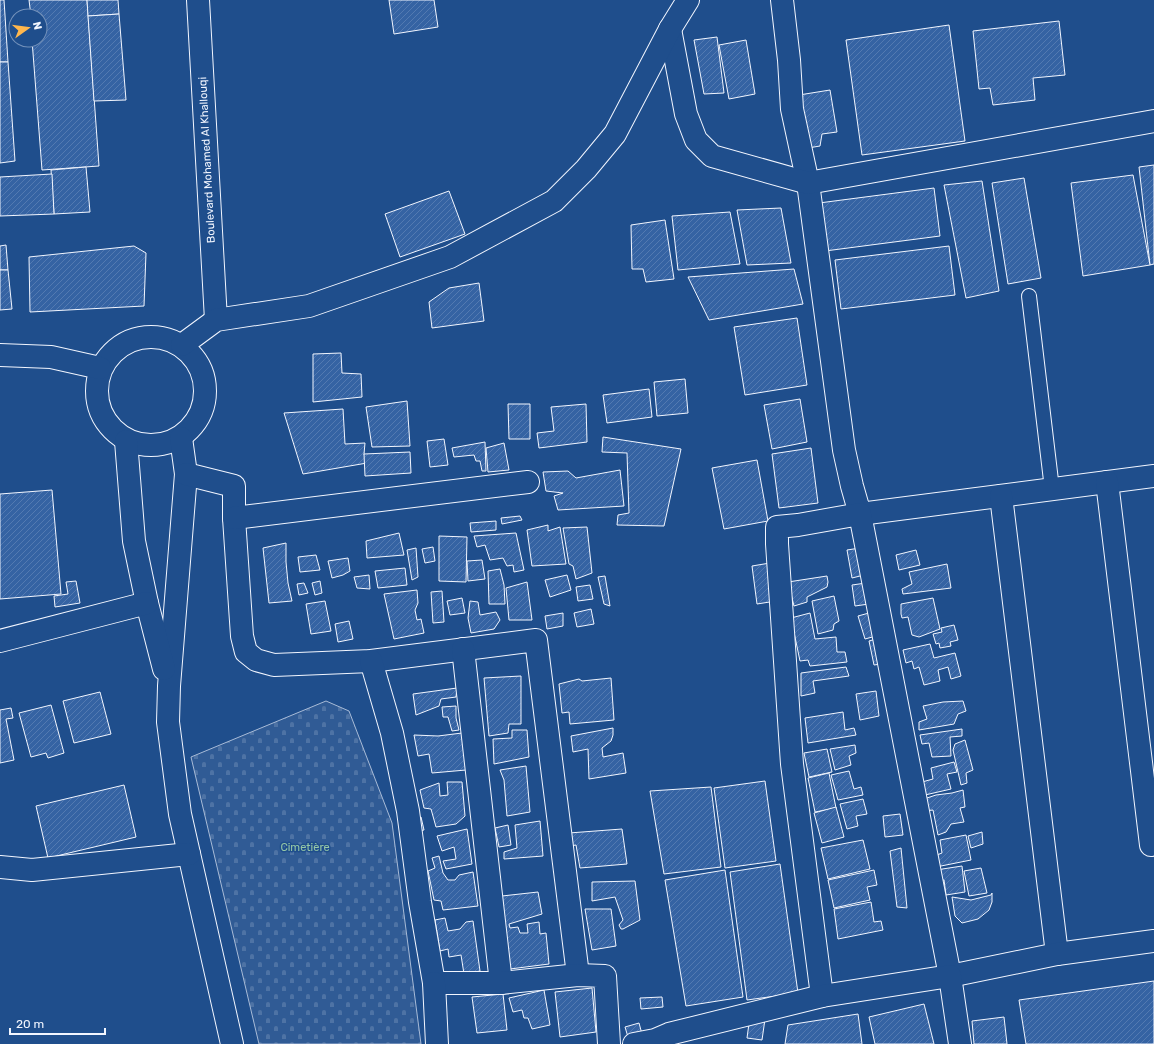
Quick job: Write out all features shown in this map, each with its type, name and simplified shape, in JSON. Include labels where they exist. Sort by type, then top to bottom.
[{"type":"street","name":"Boulevard Mohamed Al Khallouqi","points":[[198,0],[216,320]]},
{"type":"street","points":[[182,345],[216,320],[309,306],[450,257],[554,201],[586,170],[615,134],[670,29],[688,0]]},
{"type":"street","points":[[782,0],[789,60],[792,109],[808,183],[844,450],[860,514],[950,976],[960,1044]]},
{"type":"street","points":[[670,29],[686,114],[696,140],[712,156],[808,183],[1154,121]]},
{"type":"street","points":[[151,335],[182,345],[197,360],[206,381],[205,403],[196,423],[181,438],[154,446],[126,441],[105,423],[96,396],[100,368],[121,344],[151,335]]},
{"type":"street","points":[[0,355],[51,357],[100,368]]},
{"type":"street","points":[[181,438],[186,474],[169,686],[168,722],[180,814],[232,1044]]},
{"type":"street","points":[[126,441],[134,541],[147,603],[169,686]]},
{"type":"street","points":[[186,474],[234,486],[234,518],[242,636],[246,652],[256,660],[274,665],[371,661],[536,640],[578,975]]},
{"type":"street","points":[[822,996],[792,764],[777,527],[798,525],[860,514],[1154,476]]},
{"type":"street","points":[[234,518],[528,482]]},
{"type":"street","points":[[1107,482],[1151,845]]},
{"type":"street","points":[[1001,496],[1057,954]]},
{"type":"street","points":[[0,641],[147,603]]},
{"type":"street","points":[[463,649],[502,983]]},
{"type":"street","points":[[371,661],[392,733],[408,811],[420,902],[434,983],[436,1044]]},
{"type":"street","points":[[0,867],[32,870],[189,854]]},
{"type":"street","points":[[634,1044],[655,1040],[669,1034],[822,996],[950,976],[1057,954],[1154,941]]},
{"type":"street","points":[[434,983],[502,983],[578,975],[605,976],[609,1044]]},
{"type":"lane","points":[[1029,296],[1052,489]]},
{"type":"green space","name":"Cimetière","points":[[326,701],[349,711],[392,823],[421,1044],[259,1044],[191,757]]},
{"type":"building","points":[[0,0],[4,0],[8,62],[0,62]]},
{"type":"building","points":[[29,0],[87,0],[99,166],[42,170],[33,48],[48,48],[48,8],[30,8]]},
{"type":"building","points":[[87,0],[118,0],[119,14],[88,16]]},
{"type":"building","points":[[389,0],[434,0],[438,27],[394,34]]},
{"type":"building","points":[[119,14],[126,100],[94,101],[88,16]]},
{"type":"building","points":[[1059,21],[1065,75],[1033,78],[1035,100],[993,105],[990,88],[979,89],[973,31]]},
{"type":"building","points":[[949,25],[965,141],[862,155],[846,40]]},
{"type":"building","points":[[717,37],[724,93],[704,94],[694,40]]},
{"type":"building","points":[[746,40],[755,94],[729,99],[719,45]]},
{"type":"building","points":[[0,62],[8,62],[15,161],[0,163]]},
{"type":"building","points":[[830,90],[837,132],[822,134],[820,146],[808,148],[799,95]]},
{"type":"building","points":[[1154,165],[1154,264],[1150,265],[1139,167]]},
{"type":"building","points":[[86,167],[90,212],[54,214],[51,170]]},
{"type":"building","points":[[52,174],[54,214],[0,216],[0,177]]},
{"type":"building","points":[[1133,175],[1150,265],[1083,276],[1071,183]]},
{"type":"building","points":[[1024,178],[1041,278],[1008,284],[992,183]]},
{"type":"building","points":[[982,181],[999,291],[966,298],[944,185]]},
{"type":"building","points":[[934,188],[940,236],[825,251],[819,203]]},
{"type":"building","points":[[449,191],[465,234],[400,257],[385,214]]},
{"type":"building","points":[[781,208],[791,263],[747,265],[737,210]]},
{"type":"building","points":[[730,212],[740,264],[678,270],[672,216]]},
{"type":"building","points":[[665,220],[674,279],[646,282],[643,269],[632,269],[631,225]]},
{"type":"building","points":[[6,245],[8,270],[0,270],[0,246]]},
{"type":"building","points":[[134,246],[146,253],[144,306],[30,312],[29,257]]},
{"type":"building","points":[[949,246],[955,295],[841,309],[835,260]]},
{"type":"building","points":[[794,269],[803,304],[709,320],[688,277]]},
{"type":"building","points":[[0,270],[8,270],[12,309],[0,310]]},
{"type":"building","points":[[479,283],[484,321],[432,328],[429,302],[449,288]]},
{"type":"building","points":[[797,318],[807,385],[745,395],[734,327]]},
{"type":"building","points":[[341,353],[342,373],[361,374],[362,397],[313,402],[313,354]]},
{"type":"building","points":[[685,379],[688,413],[657,416],[654,382]]},
{"type":"building","points":[[649,389],[652,417],[607,423],[603,395]]},
{"type":"building","points":[[800,399],[807,442],[772,449],[764,405]]},
{"type":"building","points":[[407,401],[410,446],[372,447],[366,407]]},
{"type":"building","points":[[508,404],[530,404],[530,439],[509,439]]},
{"type":"building","points":[[586,404],[587,442],[539,448],[537,433],[554,431],[551,407]]},
{"type":"building","points":[[343,409],[345,444],[365,443],[364,454],[367,463],[303,474],[284,413]]},
{"type":"building","points":[[603,437],[681,449],[664,526],[617,525],[618,515],[629,513],[627,453],[602,452]]},
{"type":"building","points":[[444,439],[448,465],[430,467],[427,441]]},
{"type":"building","points":[[485,442],[486,471],[482,471],[480,461],[476,461],[474,455],[454,457],[452,448]]},
{"type":"building","points":[[504,443],[509,470],[488,472],[486,448]]},
{"type":"building","points":[[811,448],[818,503],[779,508],[772,454]]},
{"type":"building","points":[[410,452],[411,473],[365,476],[364,454]]},
{"type":"building","points":[[757,460],[768,521],[724,529],[712,468]]},
{"type":"building","points":[[620,470],[624,506],[558,510],[554,496],[563,493],[546,491],[543,472],[568,471],[576,478]]},
{"type":"building","points":[[52,490],[61,594],[0,599],[0,494]]},
{"type":"building","points":[[520,516],[522,520],[502,524],[501,518]]},
{"type":"building","points":[[496,521],[496,530],[471,532],[470,523]]},
{"type":"building","points":[[548,525],[548,531],[560,527],[566,564],[532,566],[527,530]]},
{"type":"building","points":[[587,527],[592,573],[576,579],[573,566],[569,564],[563,528]]},
{"type":"building","points":[[399,533],[404,555],[367,558],[366,541]]},
{"type":"building","points":[[516,533],[524,570],[514,572],[513,565],[507,566],[503,558],[490,560],[485,545],[477,547],[474,536]]},
{"type":"building","points":[[439,536],[467,537],[466,582],[439,581]]},
{"type":"building","points":[[286,543],[288,583],[292,601],[269,603],[263,548]]},
{"type":"building","points":[[433,547],[435,561],[425,563],[422,549]]},
{"type":"building","points":[[416,548],[418,577],[412,580],[407,550]]},
{"type":"building","points":[[860,548],[864,575],[852,578],[847,550]]},
{"type":"building","points":[[916,550],[920,565],[899,570],[896,555]]},
{"type":"building","points":[[316,555],[320,570],[300,572],[298,557]]},
{"type":"building","points":[[348,558],[350,571],[332,578],[328,561]]},
{"type":"building","points":[[482,560],[485,579],[468,581],[467,561]]},
{"type":"building","points":[[770,563],[776,601],[757,604],[752,566]]},
{"type":"building","points":[[947,564],[951,588],[903,594],[902,589],[912,584],[909,572]]},
{"type":"building","points":[[405,568],[407,585],[378,588],[375,571]]},
{"type":"building","points":[[500,569],[504,585],[505,604],[489,604],[488,571]]},
{"type":"building","points":[[369,575],[370,589],[357,588],[354,577]]},
{"type":"building","points":[[567,575],[571,590],[550,597],[545,580]]},
{"type":"building","points":[[605,576],[610,606],[604,604],[598,577]]},
{"type":"building","points":[[827,576],[827,587],[807,597],[807,602],[794,606],[788,582]]},
{"type":"building","points":[[76,581],[80,603],[55,607],[54,596],[68,594],[66,582]]},
{"type":"building","points":[[320,581],[322,593],[315,595],[312,583]]},
{"type":"building","points":[[527,582],[532,620],[509,620],[506,588]]},
{"type":"building","points":[[304,583],[308,593],[299,595],[297,584]]},
{"type":"building","points":[[866,583],[869,604],[855,606],[852,585]]},
{"type":"building","points":[[590,585],[593,599],[578,601],[576,587]]},
{"type":"building","points":[[417,590],[418,603],[415,610],[417,620],[421,619],[424,633],[394,639],[384,594]]},
{"type":"building","points":[[442,591],[444,622],[433,623],[431,592]]},
{"type":"building","points":[[834,596],[839,621],[834,624],[833,630],[818,634],[812,601]]},
{"type":"building","points":[[462,598],[465,613],[450,615],[447,601]]},
{"type":"building","points":[[933,598],[940,629],[919,637],[912,635],[908,617],[902,618],[901,604]]},
{"type":"building","points":[[325,601],[331,631],[311,634],[306,604]]},
{"type":"building","points":[[470,601],[478,602],[480,615],[496,612],[500,620],[494,629],[471,633],[468,618]]},
{"type":"building","points":[[591,609],[594,624],[577,627],[574,613]]},
{"type":"building","points":[[563,613],[563,626],[547,629],[545,616]]},
{"type":"building","points":[[810,613],[815,639],[836,637],[837,652],[845,652],[847,662],[810,666],[808,660],[800,661],[791,618]]},
{"type":"building","points":[[869,613],[876,636],[865,639],[858,616]]},
{"type":"building","points":[[349,621],[353,639],[338,642],[335,624]]},
{"type":"building","points":[[954,625],[958,640],[950,642],[951,646],[940,648],[939,643],[936,644],[933,634],[942,632],[941,628]]},
{"type":"building","points":[[876,639],[881,664],[874,665],[869,641]]},
{"type":"building","points":[[930,644],[934,658],[955,653],[961,676],[951,679],[948,667],[938,670],[940,681],[924,685],[919,667],[914,669],[912,661],[906,663],[903,650]]},
{"type":"building","points":[[846,667],[849,676],[813,681],[815,693],[801,696],[801,673]]},
{"type":"building","points":[[521,676],[521,724],[509,724],[508,733],[489,736],[484,678]]},
{"type":"building","points":[[611,678],[614,720],[570,724],[569,712],[562,713],[559,684],[579,679],[582,681]]},
{"type":"building","points":[[457,688],[456,697],[441,699],[439,706],[416,715],[413,694]]},
{"type":"building","points":[[876,691],[879,716],[860,720],[856,694]]},
{"type":"building","points":[[100,692],[111,734],[74,743],[63,701]]},
{"type":"building","points":[[963,701],[966,711],[958,714],[954,724],[919,730],[919,722],[927,719],[923,706],[943,702]]},
{"type":"building","points":[[51,705],[64,753],[48,758],[46,753],[31,757],[19,713]]},
{"type":"building","points":[[456,706],[456,718],[459,730],[452,731],[448,717],[443,717],[442,707]]},
{"type":"building","points":[[11,708],[13,718],[6,719],[14,760],[0,763],[0,710]]},
{"type":"building","points":[[843,712],[845,730],[854,728],[856,735],[808,743],[805,718]]},
{"type":"building","points":[[613,728],[611,741],[602,748],[603,757],[623,753],[626,773],[589,779],[588,749],[573,752],[571,736]]},
{"type":"building","points":[[962,729],[962,736],[950,737],[951,756],[932,757],[929,743],[922,744],[920,735]]},
{"type":"building","points":[[512,730],[527,730],[529,757],[494,764],[493,739],[512,738]]},
{"type":"building","points":[[462,733],[466,770],[432,773],[429,754],[418,756],[414,735],[438,736]]},
{"type":"building","points":[[965,740],[973,770],[966,773],[967,783],[961,785],[953,750],[955,744]]},
{"type":"building","points":[[855,745],[856,753],[849,756],[851,765],[835,770],[830,749]]},
{"type":"building","points":[[827,749],[832,772],[809,777],[804,753]]},
{"type":"building","points":[[954,762],[957,772],[947,774],[951,789],[925,795],[922,782],[933,779],[931,768]]},
{"type":"building","points":[[526,766],[530,812],[507,816],[504,780],[500,770]]},
{"type":"building","points":[[849,771],[854,789],[861,787],[863,795],[838,800],[831,775]]},
{"type":"building","points":[[829,773],[836,808],[815,812],[808,778]]},
{"type":"building","points":[[765,781],[776,861],[725,868],[714,788]]},
{"type":"building","points":[[447,782],[462,782],[465,816],[456,824],[436,827],[431,809],[424,808],[420,790],[439,783],[440,796],[448,795]]},
{"type":"building","points":[[124,785],[136,837],[48,858],[36,806]]},
{"type":"building","points":[[711,787],[721,867],[664,874],[650,791]]},
{"type":"building","points":[[963,790],[965,807],[960,808],[964,822],[951,824],[946,832],[938,835],[933,810],[925,811],[924,799]]},
{"type":"building","points":[[863,799],[867,814],[856,816],[858,826],[847,829],[840,804]]},
{"type":"building","points":[[836,807],[844,837],[822,843],[814,813]]},
{"type":"building","points":[[900,814],[903,835],[885,837],[883,816]]},
{"type":"building","points":[[421,817],[424,830],[418,831],[416,819]]},
{"type":"building","points":[[540,821],[543,856],[504,859],[504,852],[517,848],[515,825]]},
{"type":"building","points":[[508,825],[511,845],[499,847],[495,828]]},
{"type":"building","points":[[467,829],[472,864],[446,869],[443,861],[456,859],[454,847],[442,851],[437,836]]},
{"type":"building","points":[[622,829],[627,864],[580,868],[576,845],[570,846],[569,833]]},
{"type":"building","points":[[982,832],[983,844],[971,848],[968,836]]},
{"type":"building","points":[[966,835],[971,860],[936,867],[934,856],[942,853],[940,840]]},
{"type":"building","points":[[863,840],[870,869],[828,879],[821,848]]},
{"type":"building","points":[[901,848],[907,908],[897,907],[890,851]]},
{"type":"building","points":[[439,856],[443,873],[448,880],[455,880],[459,875],[473,872],[478,906],[443,910],[441,901],[434,900],[428,871],[435,868],[432,858]]},
{"type":"building","points":[[780,864],[798,993],[747,1000],[730,872]]},
{"type":"building","points":[[962,866],[965,892],[946,895],[944,880],[937,880],[936,870]]},
{"type":"building","points":[[981,868],[987,893],[969,896],[964,871]]},
{"type":"building","points":[[725,870],[743,997],[686,1006],[665,880]]},
{"type":"building","points":[[874,870],[877,885],[867,887],[870,900],[834,908],[828,880]]},
{"type":"building","points":[[635,881],[640,920],[621,929],[619,925],[623,920],[615,897],[592,901],[592,882]]},
{"type":"building","points":[[538,892],[542,914],[509,924],[510,928],[518,927],[520,933],[528,933],[527,924],[539,922],[540,934],[546,933],[549,964],[510,969],[502,896]]},
{"type":"building","points":[[992,893],[992,902],[989,910],[978,919],[962,923],[955,916],[952,897],[971,900],[991,895]]},
{"type":"building","points":[[871,902],[874,922],[881,921],[883,930],[838,939],[834,909]]},
{"type":"building","points":[[585,909],[611,909],[616,946],[592,950]]},
{"type":"building","points":[[445,918],[448,931],[460,929],[466,922],[473,921],[480,971],[464,974],[461,955],[449,957],[448,949],[440,951],[435,920]]},
{"type":"building","points":[[1154,981],[1154,1044],[1026,1044],[1019,1000]]},
{"type":"building","points":[[592,988],[596,1032],[560,1037],[555,992]]},
{"type":"building","points":[[544,990],[550,1025],[532,1029],[528,1018],[524,1018],[522,1010],[513,1012],[509,998]]},
{"type":"building","points":[[503,994],[507,1030],[477,1033],[472,997]]},
{"type":"building","points":[[662,997],[663,1007],[641,1009],[640,998]]},
{"type":"building","points":[[924,1004],[934,1044],[875,1044],[869,1017]]},
{"type":"building","points":[[858,1014],[862,1044],[785,1044],[788,1025]]},
{"type":"building","points":[[750,1016],[765,1019],[762,1040],[747,1038]]},
{"type":"building","points":[[1004,1017],[1007,1044],[974,1044],[972,1021]]},
{"type":"building","points":[[639,1023],[642,1034],[628,1037],[625,1027]]}]
